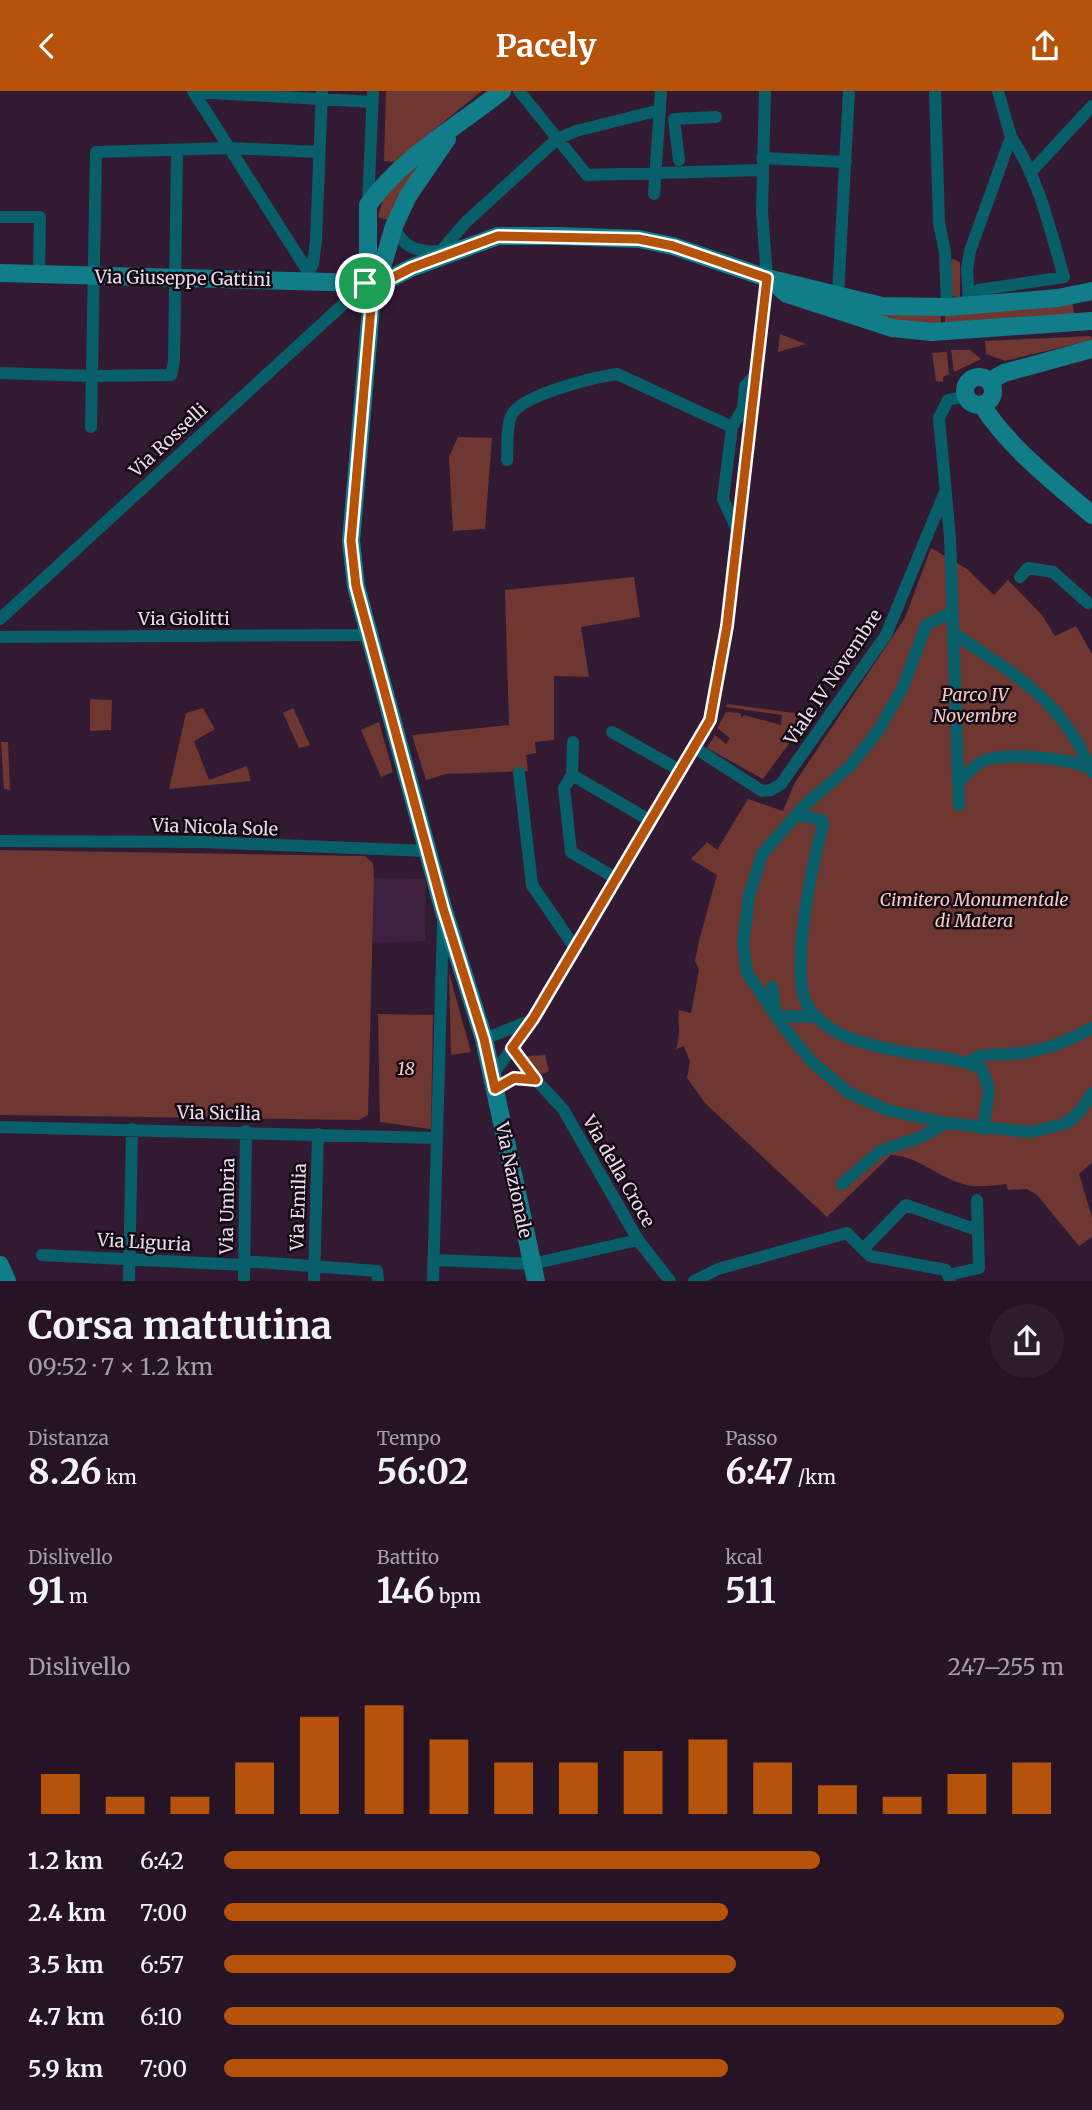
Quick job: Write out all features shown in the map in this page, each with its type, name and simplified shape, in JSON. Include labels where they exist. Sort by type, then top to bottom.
[{"type":"street","points":[[194,91],[373,97],[368,205],[371,286]]},
{"type":"street","points":[[194,91],[311,276]]},
{"type":"street","points":[[368,205],[390,175],[502,91]]},
{"type":"street","points":[[519,91],[587,175],[654,174],[762,164],[846,162]]},
{"type":"street","points":[[494,1082],[710,720],[727,626],[767,278],[762,164],[765,91]]},
{"type":"street","points":[[838,295],[849,91]]},
{"type":"street","points":[[935,91],[939,223],[945,252],[947,307]]},
{"type":"street","points":[[371,286],[449,250],[498,236],[628,238],[673,246],[767,278],[882,306],[947,307],[1064,277],[1030,173],[1011,137],[998,91]]},
{"type":"street","points":[[654,194],[651,144],[659,116],[661,93]]},
{"type":"street","points":[[311,276],[316,240],[322,95]]},
{"type":"street","points":[[1030,173],[1092,106]]},
{"type":"street","points":[[449,250],[466,222],[557,139],[576,131],[659,116],[674,123]]},
{"type":"street","points":[[679,160],[674,119],[716,117]]},
{"type":"street","points":[[371,286],[408,196],[455,127]]},
{"type":"street","points":[[974,298],[967,268],[970,251],[1011,137]]},
{"type":"street","points":[[651,144],[676,141]]},
{"type":"street","points":[[91,427],[96,152],[230,148],[320,152]]},
{"type":"street","points":[[0,373],[171,375],[174,362],[177,150]]},
{"type":"street","points":[[0,217],[40,217],[39,274]]},
{"type":"street","points":[[394,226],[399,239],[413,249],[449,250]]},
{"type":"street","points":[[945,252],[970,251]]},
{"type":"street","name":"Via Giuseppe Gattini","points":[[0,273],[174,278],[311,276],[371,286]]},
{"type":"street","points":[[767,278],[787,295],[892,328],[932,332],[1090,322]]},
{"type":"street","name":"Via Rosselli","points":[[0,619],[215,419],[349,299],[371,286]]},
{"type":"street","name":"Via Nazionale","points":[[371,286],[351,541],[356,586],[443,908],[484,1039],[534,1272]]},
{"type":"street","points":[[974,298],[1058,298],[1092,291]]},
{"type":"street","points":[[990,381],[1004,373],[1092,349]]},
{"type":"street","points":[[738,533],[723,499],[733,427],[743,409],[745,386],[757,372]]},
{"type":"street","points":[[506,460],[511,417],[518,407],[553,391],[617,374],[733,427]]},
{"type":"street","points":[[982,405],[993,395],[990,381],[981,376],[972,378],[966,386],[966,396],[973,403],[982,405],[993,422],[1092,515]]},
{"type":"street","name":"Viale IV Novembre","points":[[959,805],[952,611],[939,418],[948,400],[966,396]]},
{"type":"street","name":"Viale IV Novembre","points":[[695,748],[762,791],[771,790],[781,784],[886,635],[945,492]]},
{"type":"street","points":[[1020,577],[1028,568],[1053,572],[1087,603]]},
{"type":"street","points":[[952,611],[926,625],[902,687],[878,731],[849,766],[804,805],[762,854],[753,875],[743,944],[747,973],[812,1062],[849,1093],[887,1110],[983,1129],[1031,1132],[1058,1126],[1081,1111],[1092,1093]]},
{"type":"street","points":[[953,633],[1044,697],[1079,742],[1091,771]]},
{"type":"street","name":"Via Giolitti","points":[[0,637],[368,635]]},
{"type":"street","points":[[612,732],[681,771]]},
{"type":"street","points":[[573,742],[572,775],[564,788],[571,852],[617,879]]},
{"type":"street","points":[[958,783],[976,766],[994,758],[1065,760],[1091,771]]},
{"type":"street","points":[[519,773],[532,885],[575,948]]},
{"type":"street","points":[[572,775],[651,821]]},
{"type":"street","points":[[798,815],[822,820],[823,826],[810,877],[802,950],[801,991],[816,1017],[855,1041],[982,1069],[988,1080],[983,1129]]},
{"type":"street","name":"Via Nicola Sole","points":[[0,841],[202,842],[428,851]]},
{"type":"street","points":[[433,1280],[443,908]]},
{"type":"street","points":[[772,988],[776,1016]]},
{"type":"street","points":[[776,1016],[816,1017]]},
{"type":"street","points":[[484,1039],[533,1019]]},
{"type":"street","points":[[969,1064],[976,1057],[1036,1052],[1060,1045],[1092,1028]]},
{"type":"street","name":"Via della Croce","points":[[512,1048],[569,1118],[638,1240],[670,1280]]},
{"type":"street","points":[[494,1082],[514,1078],[536,1080]]},
{"type":"street","points":[[842,1184],[880,1151],[921,1137],[946,1123]]},
{"type":"street","name":"Via Sicilia","points":[[0,1127],[246,1131],[437,1138]]},
{"type":"street","points":[[129,1280],[132,1129]]},
{"type":"street","name":"Via Umbria","points":[[244,1280],[246,1131]]},
{"type":"street","name":"Via Emilia","points":[[314,1280],[318,1134]]},
{"type":"street","points":[[694,1280],[718,1269],[847,1233],[870,1256],[946,1270],[949,1278],[979,1268],[977,1200]]},
{"type":"street","points":[[863,1249],[906,1205],[976,1230]]},
{"type":"street","points":[[434,1260],[534,1272],[638,1240]]},
{"type":"street","name":"Via Liguria","points":[[42,1255],[314,1264],[378,1276]]},
{"type":"street","points":[[0,1265],[8,1280]]},
{"type":"shaded area","points":[[374,878],[426,879],[425,941],[373,943]]},
{"type":"green space","points":[[386,91],[482,91],[394,162],[384,161]]},
{"type":"green space","points":[[428,154],[392,221],[378,217],[385,192]]},
{"type":"green space","points":[[953,259],[960,262],[960,298],[952,296],[950,263]]},
{"type":"green space","points":[[1072,302],[1075,317],[945,326],[945,314]]},
{"type":"green space","points":[[852,305],[941,313],[941,326],[890,323]]},
{"type":"green space","points":[[780,334],[806,344],[778,352]]},
{"type":"green space","points":[[1091,336],[1092,340],[1005,361],[986,354],[985,341]]},
{"type":"green space","points":[[951,350],[970,350],[981,359],[954,372]]},
{"type":"green space","points":[[947,352],[949,374],[943,377],[943,382],[936,381],[932,353]]},
{"type":"green space","points":[[458,437],[492,438],[485,529],[453,531],[449,457]]},
{"type":"green space","name":"Parco IV Novembre","points":[[931,548],[967,569],[994,595],[1008,580],[1042,615],[1055,636],[1076,626],[1092,654],[1092,1163],[1079,1174],[1092,1217],[1092,1237],[1079,1246],[1037,1195],[1027,1189],[1008,1190],[1006,1184],[962,1184],[902,1156],[891,1155],[827,1217],[705,1103],[687,1078],[690,1062],[684,1046],[676,1049],[679,1010],[691,1013],[699,970],[695,961],[717,875],[691,859],[707,842],[717,850],[748,799],[783,811],[794,784],[905,618]]},
{"type":"green space","points":[[634,577],[640,617],[581,627],[589,677],[554,676],[554,740],[535,742],[536,753],[526,755],[528,771],[446,774],[426,780],[412,735],[509,725],[505,590]]},
{"type":"green space","points":[[90,699],[112,700],[111,730],[90,731]]},
{"type":"green space","points":[[727,704],[810,715],[763,779],[707,748],[715,735],[726,744],[730,738],[717,728],[726,712],[740,713],[742,718],[744,715],[781,725],[782,715],[726,707]]},
{"type":"green space","points":[[203,708],[215,729],[194,741],[209,780],[247,766],[251,781],[169,789],[186,713]]},
{"type":"green space","points":[[293,708],[310,745],[299,748],[283,713]]},
{"type":"green space","points":[[379,722],[393,772],[381,777],[361,730]]},
{"type":"green space","points":[[1,742],[8,742],[10,790],[4,789]]},
{"type":"green space","points":[[0,850],[365,856],[373,863],[374,878],[368,1115],[359,1120],[0,1115]]},
{"type":"green space","points":[[449,973],[471,1052],[451,1055]]},
{"type":"green space","name":"18","points":[[378,1014],[433,1015],[431,1129],[380,1122]]},
{"type":"green space","points":[[545,1055],[549,1071],[540,1075],[524,1061],[528,1056]]},
{"type":"route","points":[[498,236],[606,236],[639,239],[673,246],[767,278],[727,626],[710,720],[533,1019],[512,1048],[536,1080],[514,1078],[495,1089],[484,1039],[443,908],[356,586],[351,541],[366,341],[372,296],[365,292],[365,283],[373,279],[380,284],[411,268],[498,236]]},
{"type":"park label","name":"Cimitero Monumentale di Matera","points":[[974,910]]}]
